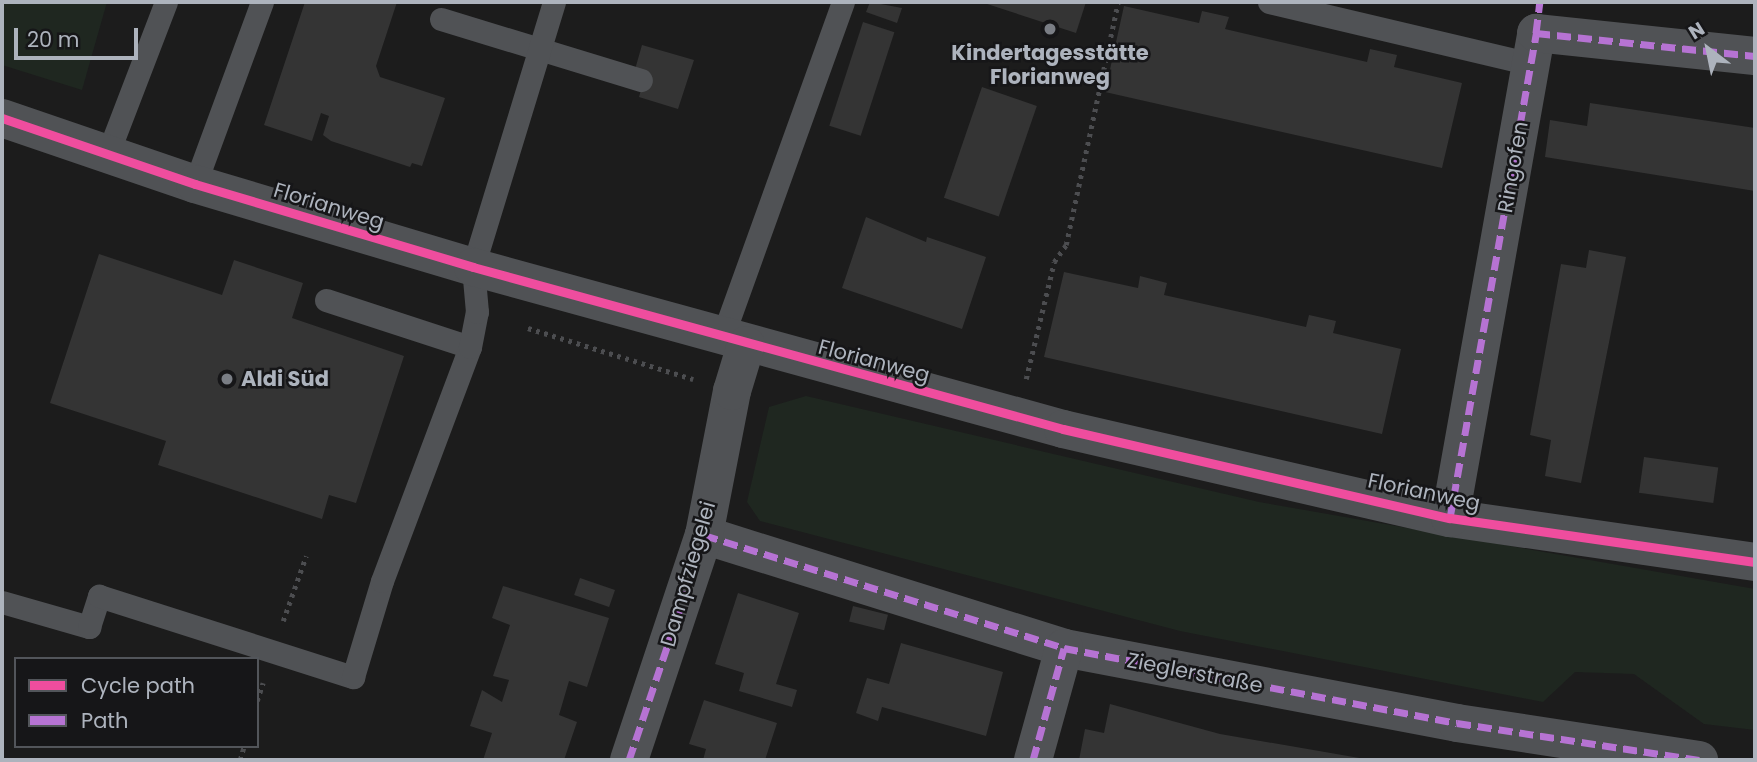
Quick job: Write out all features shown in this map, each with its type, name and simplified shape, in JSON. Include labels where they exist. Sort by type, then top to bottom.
[{"type":"street","name":"Ringofen","points":[[1450,518],[1536,33],[1755,56]]},
{"type":"street","name":"Florianweg","points":[[2,118],[195,184],[473,267],[734,342],[1017,418],[1450,518],[1755,562]]},
{"type":"street","name":"Dampfziegelei","points":[[629,760],[704,535],[732,391],[734,342]]},
{"type":"street","name":"Zieglerstraße","points":[[704,535],[1063,648],[1457,723],[1699,760]]},
{"type":"street","points":[[1033,760],[1063,648]]},
{"type":"lane","points":[[108,153],[166,2]]},
{"type":"lane","points":[[195,184],[262,2]]},
{"type":"lane","points":[[2,602],[89,627],[99,596],[353,677],[382,581],[470,348],[477,312],[473,267],[554,2]]},
{"type":"lane","points":[[734,342],[843,2]]},
{"type":"lane","points":[[1269,2],[1531,64]]},
{"type":"lane","points":[[441,19],[641,80]]},
{"type":"lane","points":[[326,300],[470,348]]},
{"type":"path","points":[[1017,418],[1054,262],[1066,245],[1118,2]]},
{"type":"path","points":[[477,312],[732,391]]},
{"type":"shaded area","points":[[2,2],[107,2],[82,90],[2,65]]},
{"type":"shaded area","points":[[806,396],[1259,502],[1755,589],[1755,730],[1704,724],[1634,674],[1575,672],[1543,702],[1180,631],[760,521],[747,502],[769,407]]},
{"type":"building","points":[[305,2],[397,2],[376,66],[380,77],[445,98],[422,166],[412,163],[410,167],[331,141],[323,135],[329,116],[321,113],[312,141],[264,125]]},
{"type":"building","points":[[870,2],[902,8],[897,23],[866,12]]},
{"type":"building","points":[[981,2],[1086,2],[1076,33]]},
{"type":"building","points":[[1124,6],[1199,23],[1202,11],[1229,17],[1225,29],[1367,62],[1370,49],[1397,55],[1394,67],[1462,83],[1442,168],[1105,92]]},
{"type":"building","points":[[863,22],[894,32],[861,136],[829,126]]},
{"type":"building","points":[[642,45],[694,60],[678,109],[639,97],[645,76],[634,73]]},
{"type":"building","points":[[982,87],[1037,106],[999,217],[944,198]]},
{"type":"building","points":[[1590,103],[1755,128],[1755,191],[1545,157],[1550,120],[1587,126]]},
{"type":"building","points":[[866,217],[926,242],[927,237],[986,257],[962,329],[842,288]]},
{"type":"building","points":[[1589,250],[1626,257],[1581,483],[1545,476],[1551,440],[1530,435],[1561,264],[1586,268]]},
{"type":"building","name":"Aldi Süd","points":[[99,254],[222,295],[234,260],[303,283],[292,318],[404,356],[356,503],[329,495],[322,519],[158,465],[166,441],[50,403]]},
{"type":"building","points":[[1064,272],[1138,288],[1140,276],[1167,283],[1164,295],[1306,327],[1309,315],[1336,321],[1333,333],[1401,349],[1382,434],[1044,357]]},
{"type":"building","points":[[1644,457],[1718,467],[1713,503],[1639,493]]},
{"type":"building","points":[[580,578],[615,590],[609,607],[574,595]]},
{"type":"building","points":[[503,586],[609,618],[587,687],[569,681],[559,715],[577,722],[564,760],[483,760],[492,733],[470,726],[482,690],[502,702],[509,680],[493,676],[510,625],[492,618]]},
{"type":"building","points":[[738,593],[799,613],[776,684],[797,690],[792,707],[739,691],[744,673],[715,664]]},
{"type":"building","points":[[853,606],[888,615],[884,630],[849,622]]},
{"type":"building","points":[[901,643],[1003,672],[986,736],[882,707],[878,721],[856,713],[867,678],[889,684]]},
{"type":"building","points":[[704,700],[777,723],[765,760],[703,760],[706,749],[689,744]]},
{"type":"building","points":[[1110,704],[1220,734],[1371,760],[1079,760],[1085,729],[1104,733]]},
{"type":"marked path","points":[[1536,33],[1540,2]]},
{"type":"marked path","points":[[1450,518],[1536,33],[1755,56]]},
{"type":"marked path","points":[[704,535],[1064,648],[1457,723],[1699,760]]},
{"type":"marked path","points":[[629,760],[686,591]]},
{"type":"marked path","points":[[1033,760],[1064,648]]},
{"type":"cycle path","points":[[2,118],[195,184],[473,267],[1063,429],[1450,518],[1755,562]]},
{"type":"place","name":"Kindertagesstätte Florianweg","points":[[1050,29]]},
{"type":"place","name":"Aldi Süd","points":[[227,379]]}]
